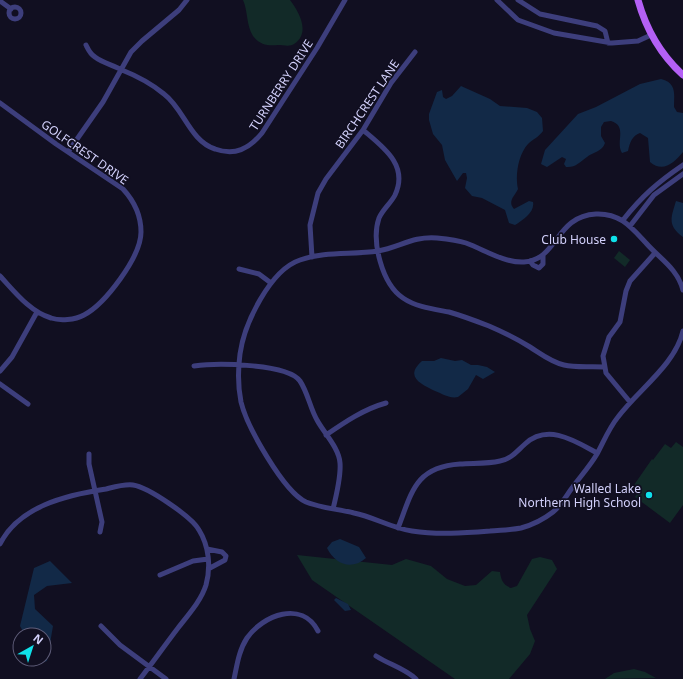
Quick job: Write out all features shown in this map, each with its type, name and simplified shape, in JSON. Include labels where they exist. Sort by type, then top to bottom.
[{"type":"main road","points":[[638,0],[644,20],[651,35],[666,56],[683,75]]},
{"type":"street","points":[[68,152],[95,114],[132,52],[142,41],[179,10],[187,0]]},
{"type":"street","name":"TURNBERRY DRIVE","points":[[86,45],[94,57],[121,69],[164,94],[175,104],[195,136],[204,144],[213,149],[225,152],[245,149],[254,143],[269,124],[345,0]]},
{"type":"street","points":[[497,0],[513,16],[536,28],[579,39],[608,43],[638,41],[651,35]]},
{"type":"street","points":[[518,0],[540,14],[597,26],[606,34],[608,43]]},
{"type":"street","points":[[0,1],[11,9]]},
{"type":"street","name":"BIRCHCREST LANE","points":[[312,257],[310,225],[318,193],[326,179],[363,130],[391,83],[415,52]]},
{"type":"street","name":"GOLFCREST DRIVE","points":[[0,103],[123,189],[129,196],[138,213],[141,233],[135,255],[124,273],[94,308],[82,316],[63,320],[52,319],[37,312]]},
{"type":"street","points":[[363,130],[389,152],[397,173],[396,193],[380,215],[377,224],[378,251],[385,276],[395,291],[409,302],[470,318],[500,330],[556,363],[566,366],[604,367]]},
{"type":"street","points":[[623,220],[642,197],[656,184],[683,165]]},
{"type":"street","points":[[630,226],[647,202],[661,189],[683,174]]},
{"type":"street","points":[[656,184],[661,189]]},
{"type":"street","points":[[683,290],[681,281],[674,268],[655,253],[623,220],[606,214],[583,215],[572,221],[562,230],[543,255],[530,261],[515,261],[458,240],[435,238],[420,238],[378,251],[312,257],[291,263],[280,272],[271,283],[248,327],[241,347],[238,376],[241,402],[247,420],[255,436],[285,483],[296,497],[304,501],[365,516],[398,528],[413,531],[455,534],[519,528],[533,524],[553,512],[561,504],[597,453],[613,423],[630,402],[646,387],[675,351],[683,331]]},
{"type":"street","points":[[630,402],[610,380],[604,367],[603,356],[607,344],[620,322],[630,281],[655,253]]},
{"type":"street","points":[[530,261],[539,268],[543,264],[543,255]]},
{"type":"street","points":[[239,269],[259,274],[271,283]]},
{"type":"street","points":[[0,276],[37,312],[12,357],[0,372]]},
{"type":"street","points":[[194,366],[207,364],[276,368],[293,375],[299,380],[314,416],[336,450],[340,463],[334,509]]},
{"type":"street","points":[[0,384],[28,404]]},
{"type":"street","points":[[326,435],[360,413],[374,406],[386,403]]},
{"type":"street","points":[[398,528],[412,490],[426,474],[442,466],[499,462],[513,456],[534,438],[551,434],[569,438],[597,453]]},
{"type":"street","points":[[89,454],[102,522],[100,532]]},
{"type":"street","points":[[0,544],[10,528],[27,515],[52,501],[95,490],[133,485],[151,491],[167,501],[199,529],[207,549],[210,568],[206,586],[197,602],[140,679]]},
{"type":"street","points":[[207,549],[222,552],[226,556],[222,564],[210,568]]},
{"type":"street","points":[[160,575],[193,561],[208,559]]},
{"type":"street","points":[[234,679],[242,647],[256,628],[265,620],[289,613],[300,614],[309,619],[318,631]]},
{"type":"street","points":[[101,626],[120,646],[150,666],[166,679]]},
{"type":"street","points":[[376,656],[388,664],[402,668],[416,679]]},
{"type":"green space","points":[[243,0],[290,0],[297,10],[302,22],[302,34],[299,39],[294,44],[288,46],[268,45],[258,41],[251,32]]},
{"type":"green space","points":[[619,251],[630,260],[625,267],[614,258]]},
{"type":"green space","points":[[676,442],[683,447],[683,505],[670,523],[635,497],[640,490],[634,485],[652,459],[653,460],[665,444],[671,448]]},
{"type":"green space","points":[[297,555],[392,565],[406,559],[431,566],[447,579],[465,586],[476,585],[492,571],[500,572],[503,582],[508,587],[511,588],[517,586],[532,559],[540,557],[552,560],[557,569],[527,615],[530,629],[535,641],[530,654],[509,679],[455,679],[312,580]]},
{"type":"green space","points":[[634,669],[645,672],[656,678],[605,679],[614,673]]},
{"type":"water","points":[[661,79],[670,83],[672,86],[674,90],[674,107],[677,112],[683,113],[683,152],[672,163],[664,167],[659,167],[650,162],[648,138],[640,133],[632,140],[628,151],[622,153],[620,149],[619,127],[616,123],[611,121],[604,122],[601,127],[601,136],[605,143],[600,150],[589,155],[572,167],[566,167],[564,164],[566,159],[562,157],[547,167],[541,164],[545,150],[578,114],[596,107],[640,84]]},
{"type":"water","points":[[461,86],[490,99],[500,106],[527,108],[537,112],[542,118],[543,131],[528,144],[522,154],[517,172],[518,189],[511,201],[514,209],[529,201],[533,202],[533,206],[528,215],[515,225],[509,223],[505,210],[482,198],[472,196],[465,188],[467,178],[466,173],[463,173],[457,181],[445,160],[442,145],[433,134],[429,114],[437,92],[442,90],[443,97],[446,99],[452,96]]},
{"type":"water","points":[[676,201],[683,203],[683,237],[674,229],[672,225],[672,217]]},
{"type":"water","points":[[441,358],[455,361],[462,360],[471,365],[487,367],[495,372],[483,379],[476,375],[468,389],[458,397],[449,397],[420,383],[415,376],[414,371],[422,361],[434,361]]},
{"type":"water","points":[[340,539],[359,547],[366,558],[360,562],[349,565],[339,562],[330,554],[327,548],[332,542]]},
{"type":"water","points":[[50,561],[72,583],[47,586],[34,595],[35,609],[53,626],[52,632],[52,627],[20,626],[34,568]]},
{"type":"water","points":[[336,598],[348,604],[351,610],[345,611],[334,600]]},
{"type":"place","name":"Club House","points":[[614,239]]},
{"type":"place","name":"Walled Lake Northern High School","points":[[649,495]]}]
